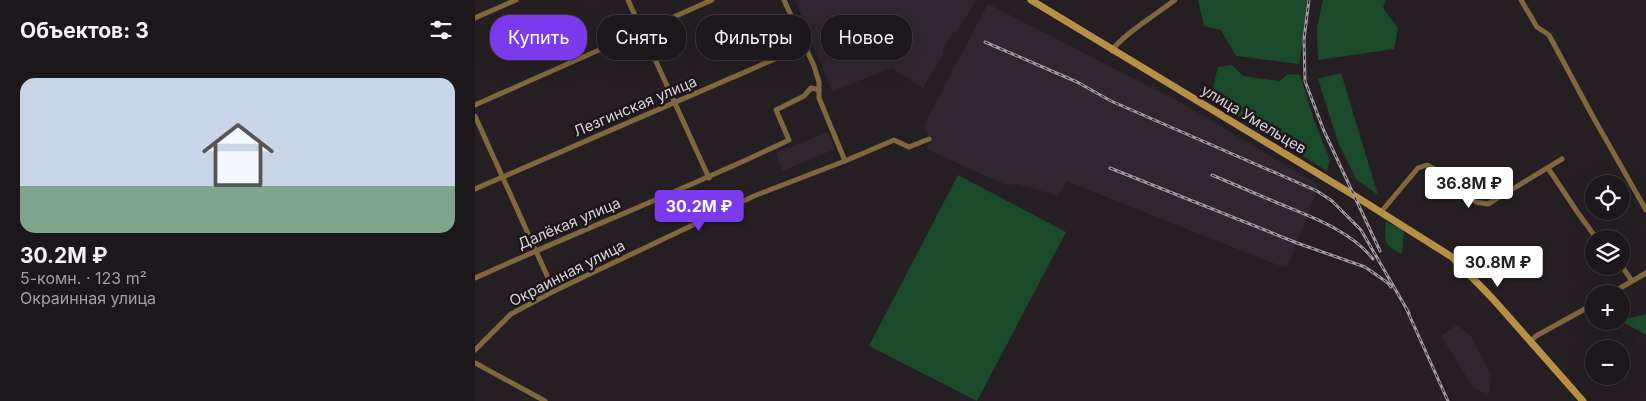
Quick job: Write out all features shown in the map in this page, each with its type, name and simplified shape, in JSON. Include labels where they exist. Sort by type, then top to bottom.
[{"type":"street","points":[[475,18],[516,0]]},
{"type":"street","points":[[627,0],[634,15]]},
{"type":"street","points":[[679,15],[712,0]]},
{"type":"street","points":[[784,0],[791,15]]},
{"type":"street","name":"улица Умельцев","points":[[1031,0],[1452,257],[1531,341],[1583,401]]},
{"type":"street","points":[[1112,51],[1125,38],[1175,0]]},
{"type":"street","points":[[1521,0],[1537,27],[1549,35],[1646,210]]},
{"type":"street","points":[[475,105],[597,52]]},
{"type":"street","points":[[655,60],[709,178]]},
{"type":"street","name":"Лезгинская улица","points":[[475,189],[773,60]]},
{"type":"street","points":[[810,60],[819,82],[819,98],[845,161]]},
{"type":"street","name":"Далёкая улица","points":[[475,278],[536,250],[709,178],[789,140],[776,110],[804,96],[811,88],[819,90]]},
{"type":"street","points":[[475,116],[554,291]]},
{"type":"street","name":"Окраинная улица","points":[[475,350],[511,314],[554,291],[753,196],[894,140],[909,146],[929,139]]},
{"type":"street","points":[[1381,212],[1418,168],[1427,165],[1446,175],[1476,202],[1488,204],[1562,159]]},
{"type":"street","points":[[1548,168],[1590,230]]},
{"type":"street","points":[[1625,285],[1646,273]]},
{"type":"street","points":[[1628,275],[1632,281]]},
{"type":"street","points":[[1531,341],[1536,336],[1585,309]]},
{"type":"street","points":[[475,363],[545,401]]},
{"type":"shaded area","points":[[795,0],[976,0],[958,30],[952,33],[942,51],[942,57],[923,88],[892,68],[832,91],[811,39],[811,15],[801,15]]},
{"type":"shaded area","points":[[988,4],[1180,102],[1319,185],[1288,266],[1283,267],[1066,181],[1058,196],[1018,184],[1006,185],[926,149],[929,142],[924,125]]},
{"type":"shaded area","points":[[828,132],[835,149],[782,171],[776,153]]},
{"type":"shaded area","points":[[1457,325],[1470,335],[1491,375],[1489,394],[1474,389],[1441,336]]},
{"type":"green space","points":[[1198,0],[1308,0],[1299,64],[1236,56],[1221,30],[1204,26]]},
{"type":"green space","points":[[1323,0],[1386,0],[1383,8],[1398,28],[1394,49],[1318,60],[1317,27]]},
{"type":"green space","points":[[1232,65],[1243,76],[1280,81],[1288,74],[1300,75],[1314,120],[1330,160],[1327,171],[1228,110],[1213,87],[1218,67]]},
{"type":"green space","points":[[1341,73],[1378,195],[1356,179],[1338,142],[1318,79]]},
{"type":"green space","points":[[958,175],[1066,232],[977,401],[869,346]]},
{"type":"green space","points":[[1386,222],[1404,230],[1402,254],[1392,248],[1385,238]]},
{"type":"green space","points":[[1646,314],[1646,335],[1630,326],[1630,318]]},
{"type":"railway","points":[[1309,0],[1304,39],[1305,81],[1324,131],[1380,251]]},
{"type":"railway","points":[[985,42],[1077,82],[1111,101],[1317,191],[1332,201],[1361,230],[1409,313]]},
{"type":"railway","points":[[1110,168],[1297,243],[1365,267],[1391,287]]},
{"type":"railway","points":[[1212,175],[1330,226],[1354,240],[1373,259]]},
{"type":"railway","points":[[1406,308],[1448,401]]}]
